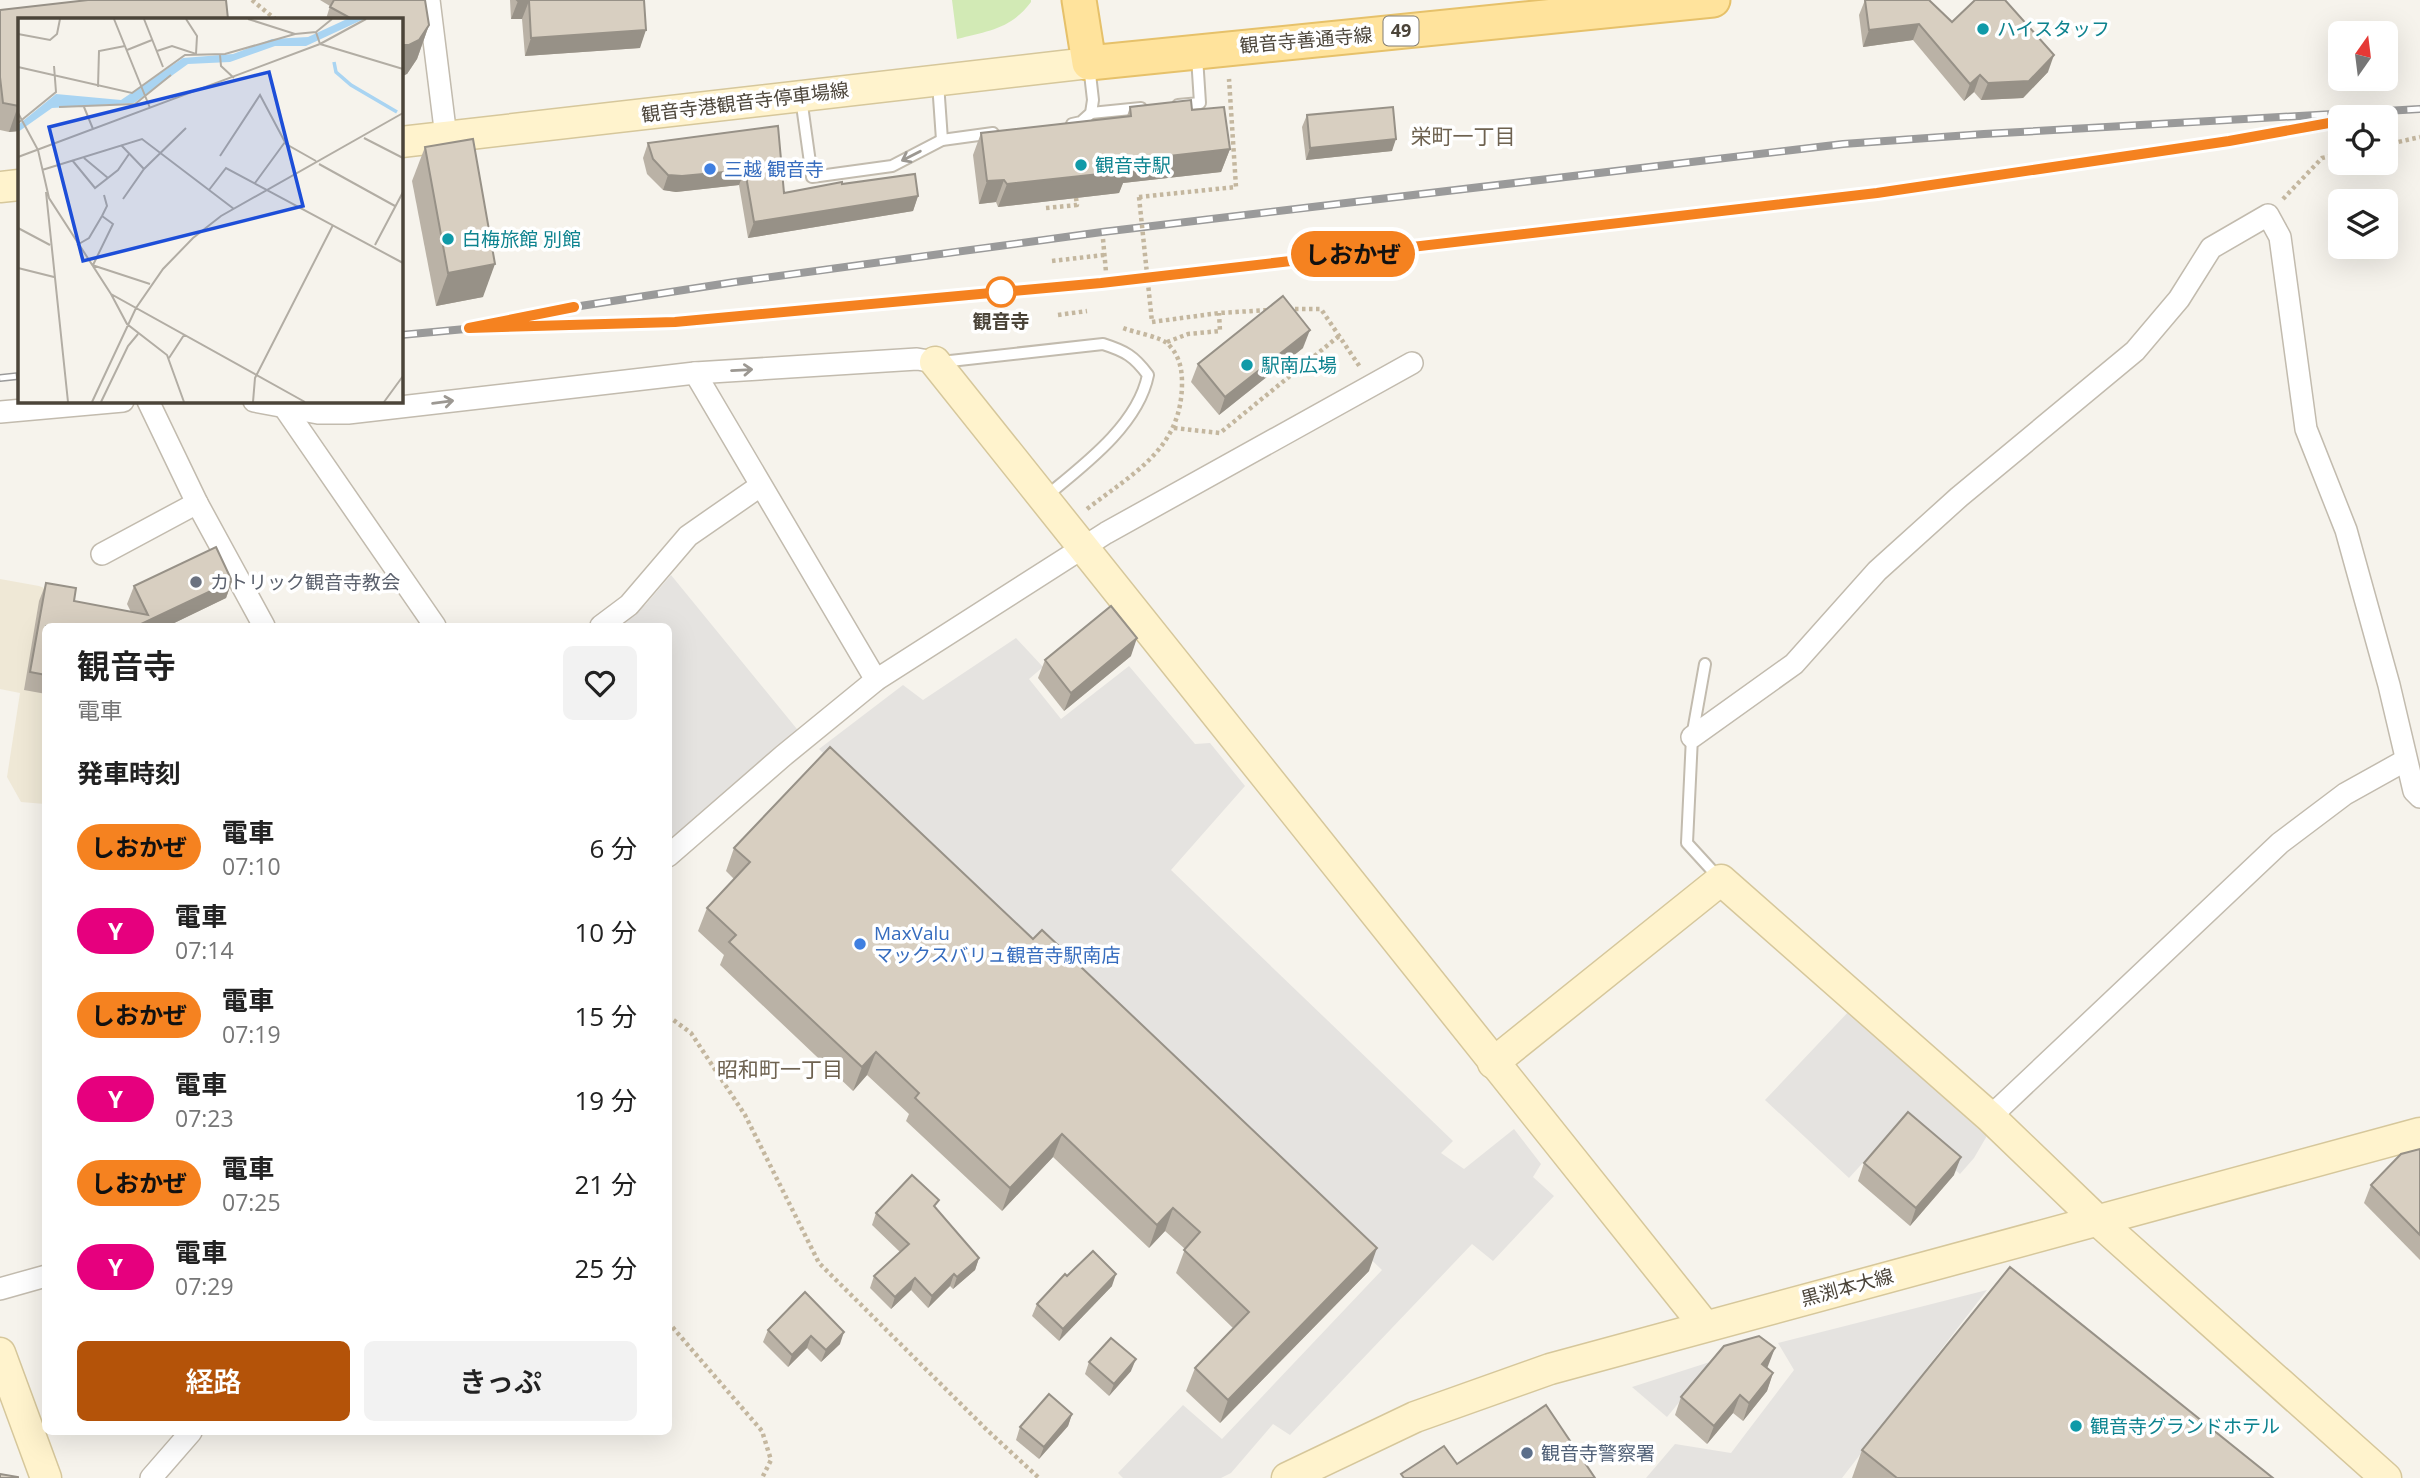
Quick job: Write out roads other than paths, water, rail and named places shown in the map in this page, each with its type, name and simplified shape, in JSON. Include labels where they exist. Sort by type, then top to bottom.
[{"type":"main road","points":[[1079,0],[1089,63]]},
{"type":"main road","name":"観音寺善通寺線","points":[[1089,63],[1713,0]]},
{"type":"street","points":[[429,0],[446,136]]},
{"type":"street","name":"観音寺港観音寺停車場線","points":[[402,142],[1089,63]]},
{"type":"street","points":[[0,187],[18,185]]},
{"type":"street","points":[[1692,737],[1794,664],[1877,570],[1959,496],[2135,351],[2179,299],[2211,248],[2268,215],[2280,237],[2306,429],[2346,530],[2389,685],[2414,791],[2420,797]]},
{"type":"street","points":[[259,402],[318,413],[348,413],[695,373],[917,359],[934,362],[1705,1325]]},
{"type":"street","points":[[672,853],[876,680],[1082,548],[1412,363]]},
{"type":"street","points":[[695,373],[876,680]]},
{"type":"street","points":[[0,412],[112,402]]},
{"type":"street","points":[[148,402],[197,503],[262,623]]},
{"type":"street","points":[[284,407],[433,623]]},
{"type":"street","points":[[605,623],[629,604],[688,536],[760,486]]},
{"type":"street","points":[[102,554],[197,503]]},
{"type":"street","points":[[1990,1117],[2280,843],[2345,794],[2406,760]]},
{"type":"street","points":[[1493,1063],[1721,880],[1990,1117],[2097,1220],[2386,1478]]},
{"type":"street","name":"黒渕本大線","points":[[1287,1478],[1415,1417],[1550,1369],[2420,1133]]},
{"type":"street","points":[[0,1289],[42,1277]]},
{"type":"street","points":[[0,1353],[46,1478]]},
{"type":"street","points":[[151,1478],[188,1435]]},
{"type":"lane","points":[[1162,106],[1200,103],[1196,51]]},
{"type":"lane","points":[[1089,63],[1093,100],[1091,113]]},
{"type":"lane","points":[[938,80],[942,140]]},
{"type":"lane","points":[[801,96],[812,177],[892,166],[942,140],[998,133]]},
{"type":"lane","points":[[1054,126],[1081,122],[1091,113],[1149,108]]},
{"type":"lane","points":[[934,362],[1103,344],[1126,351],[1141,365],[1148,375],[1144,393],[1126,423],[1043,499]]},
{"type":"lane","points":[[1705,664],[1692,737],[1687,844],[1721,880]]},
{"type":"railway","points":[[469,328],[574,307],[735,282],[1102,232],[1843,144],[2420,109]]},
{"type":"railway","points":[[511,327],[675,322],[1101,283],[1877,193],[2229,141],[2323,124]]},
{"type":"railway","points":[[402,335],[476,328]]},
{"type":"railway","points":[[0,378],[18,376]]},
{"type":"train","name":"しおかぜ","points":[[574,307],[469,328],[675,322],[1101,283],[1877,193],[2229,141],[2328,123]]},
{"type":"place","name":"ハイスタッフ","points":[[1983,29]]},
{"type":"place","name":"観音寺駅","points":[[1081,165]]},
{"type":"place","name":"三越 観音寺","points":[[710,169]]},
{"type":"place","name":"白梅旅館 別館","points":[[448,239]]},
{"type":"place","name":"観音寺","points":[[1001,292]]},
{"type":"place","name":"駅南広場","points":[[1247,365]]},
{"type":"place","name":"カトリック観音寺教会","points":[[196,582]]},
{"type":"place","name":"MaxValu マックスバリュ観音寺駅南店","points":[[860,944]]},
{"type":"place","name":"観音寺グランドホテル","points":[[2076,1426]]},
{"type":"place","name":"観音寺警察署","points":[[1527,1453]]},
{"type":"district","name":"栄町一丁目","points":[[1463,137]]},
{"type":"district","name":"昭和町一丁目","points":[[780,1070]]}]
